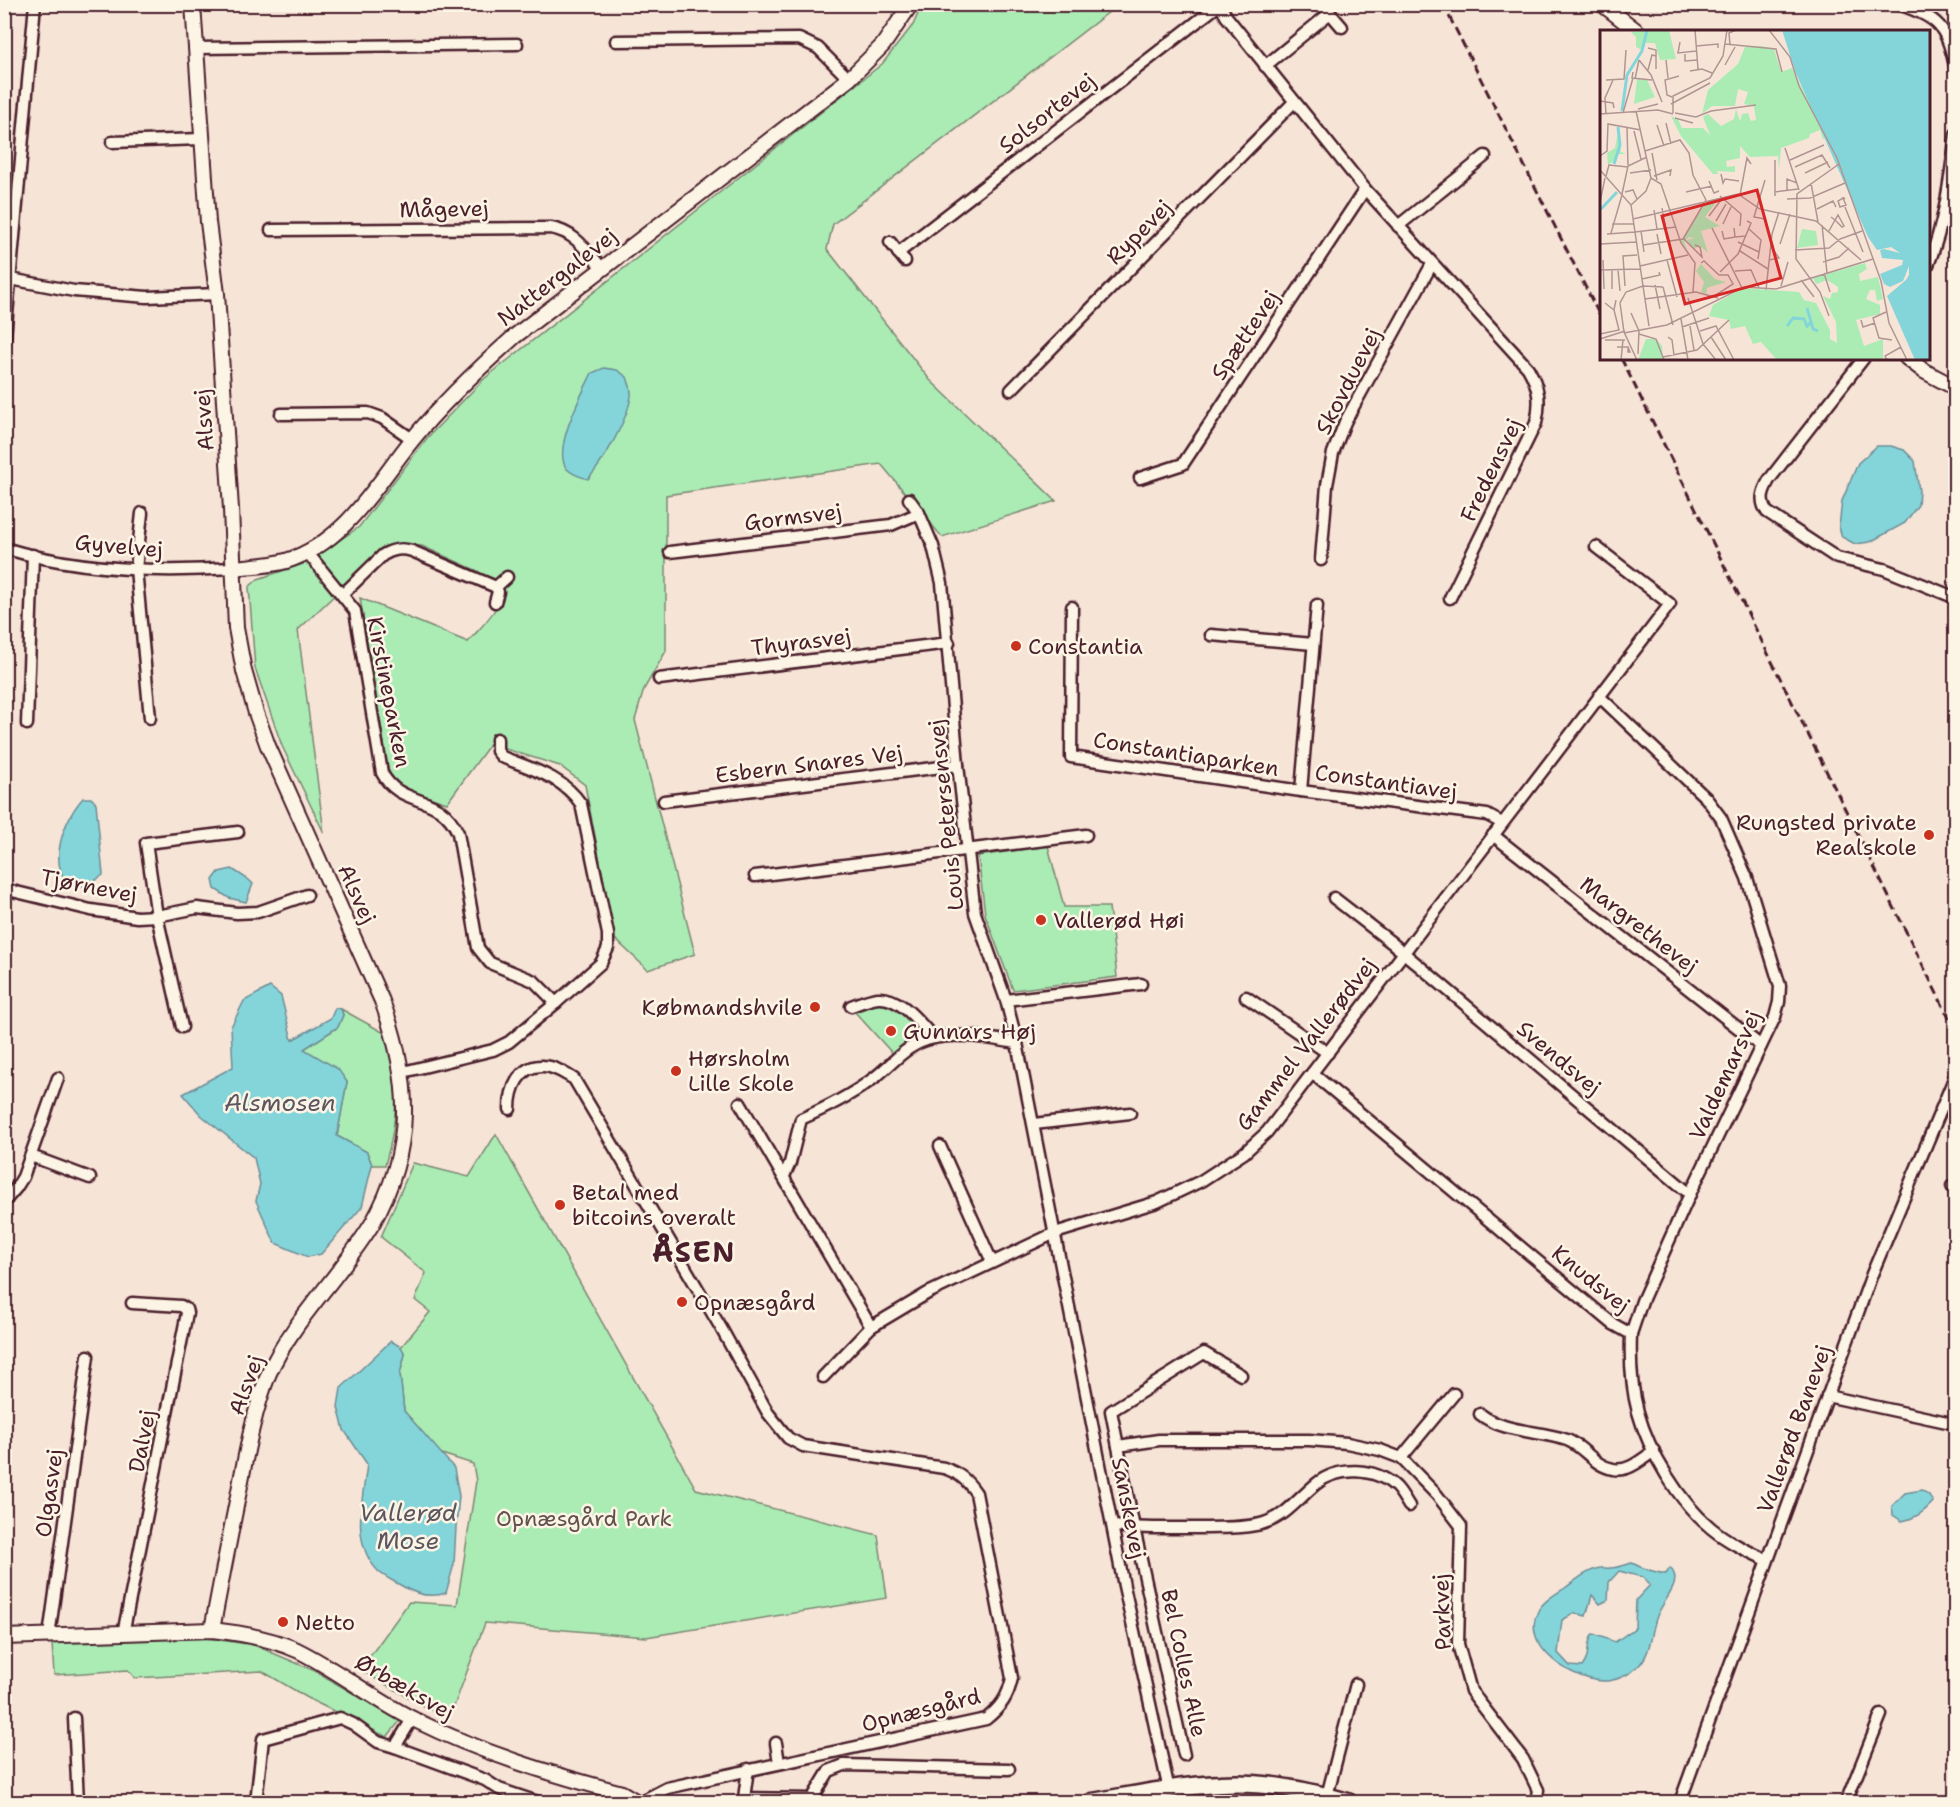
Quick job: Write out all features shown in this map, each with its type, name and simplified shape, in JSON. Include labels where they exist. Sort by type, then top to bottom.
[{"type":"main road","points":[[1092,1803],[1220,1784],[1253,1784],[1289,1788],[1348,1803]]},
{"type":"street","points":[[4,348],[8,278],[36,4]]},
{"type":"street","name":"Alsvej","points":[[193,4],[201,139],[217,294],[236,628],[243,670],[255,713],[268,746],[394,1032],[403,1072],[405,1099],[403,1135],[398,1159],[382,1204],[360,1243],[281,1350],[258,1402],[212,1630]]},
{"type":"street","name":"Nattergalevej","points":[[232,568],[286,561],[308,552],[335,533],[359,511],[412,440],[478,369],[515,336],[849,79],[884,45],[911,4]]},
{"type":"street","name":"Fredensvej","points":[[1220,4],[1226,16],[1265,66],[1365,189],[1528,368],[1536,381],[1539,395],[1536,423],[1450,598]]},
{"type":"street","name":"Solsortevej","points":[[890,242],[901,257],[1220,4]]},
{"type":"street","points":[[1602,4],[1635,30]]},
{"type":"street","points":[[1898,4],[1922,13],[1935,21],[1950,45],[1956,70]]},
{"type":"street","points":[[1265,66],[1330,13],[1342,27]]},
{"type":"street","points":[[616,41],[799,39],[818,48],[849,79]]},
{"type":"street","points":[[195,48],[517,44]]},
{"type":"street","name":"Rypevej","points":[[1011,390],[1294,102]]},
{"type":"street","points":[[1930,262],[1945,210],[1956,134]]},
{"type":"street","points":[[112,142],[201,139]]},
{"type":"street","points":[[1398,226],[1485,156]]},
{"type":"street","name":"Spættevej","points":[[1140,478],[1183,464],[1365,189]]},
{"type":"street","name":"Mågevej","points":[[271,230],[551,228],[564,230],[575,237],[602,268]]},
{"type":"street","name":"Skovduevej","points":[[1321,560],[1328,485],[1337,444],[1345,422],[1432,264]]},
{"type":"street","points":[[8,278],[74,291],[147,297],[217,294]]},
{"type":"street","points":[[1862,360],[1769,480],[1763,490],[1764,507],[1767,512],[1837,558],[1884,569],[1956,598]]},
{"type":"street","points":[[1910,360],[1924,371],[1956,388]]},
{"type":"street","points":[[281,414],[368,413],[382,418],[412,440]]},
{"type":"street","name":"Louis Petersensvej","points":[[909,498],[919,513],[933,546],[942,583],[958,765],[975,913],[1006,1000],[1017,1043],[1055,1233]]},
{"type":"street","points":[[142,513],[136,569],[150,718]]},
{"type":"street","name":"Gormsvej","points":[[670,552],[891,525],[919,513]]},
{"type":"street","name":"Gammel Vallerødvej","points":[[823,1377],[871,1326],[928,1293],[1055,1233],[1157,1202],[1201,1181],[1244,1153],[1267,1132],[1671,604],[1596,547]]},
{"type":"street","name":"Gyvelvej","points":[[4,548],[83,564],[136,569],[180,571],[232,568]]},
{"type":"street","name":"Kirstineparken","points":[[343,594],[383,555],[402,549],[412,551],[496,587]]},
{"type":"street","name":"Kirstineparken","points":[[308,552],[355,611],[382,773],[385,779],[402,795],[434,805],[453,822],[458,833],[476,941],[481,954],[497,967],[534,981],[556,1003]]},
{"type":"street","points":[[27,724],[33,555]]},
{"type":"street","points":[[495,602],[498,592],[496,587],[507,577]]},
{"type":"street","name":"Constantiavej","points":[[1317,605],[1301,791],[1487,815],[1502,823]]},
{"type":"street","name":"Constantiaparken","points":[[1072,607],[1071,757],[1301,791]]},
{"type":"street","points":[[1211,635],[1313,644]]},
{"type":"street","name":"Thyrasvej","points":[[659,679],[949,643]]},
{"type":"street","name":"Valdemarsvej","points":[[1599,696],[1706,798],[1721,819],[1747,878],[1780,986],[1775,1017],[1690,1194],[1642,1302],[1631,1334]]},
{"type":"street","points":[[403,1072],[493,1050],[509,1042],[601,963],[608,948],[608,934],[581,804],[572,791],[557,780],[502,757],[497,751],[496,739]]},
{"type":"street","name":"Esbern Snares Vej","points":[[664,801],[958,765]]},
{"type":"street","points":[[182,1027],[157,916],[146,843],[238,832]]},
{"type":"street","points":[[755,876],[1086,835]]},
{"type":"street","name":"Margrethevej","points":[[1493,835],[1761,1046]]},
{"type":"street","name":"Tjørnevej","points":[[4,889],[91,910],[137,917],[157,916],[197,908],[237,913],[258,912],[307,895]]},
{"type":"street","name":"Svendsvej","points":[[1334,898],[1403,952],[1690,1194]]},
{"type":"street","points":[[1006,1000],[1141,984]]},
{"type":"street","points":[[1246,997],[1328,1053]]},
{"type":"street","points":[[851,1006],[879,998],[891,1000],[901,1005],[934,1038]]},
{"type":"street","points":[[784,1176],[790,1163],[801,1119],[838,1103],[872,1080],[894,1058],[916,1044],[934,1038],[965,1036],[1017,1043]]},
{"type":"street","name":"Opnæsgård","points":[[510,1109],[510,1093],[516,1081],[526,1071],[543,1066],[558,1070],[574,1079],[722,1328],[768,1413],[788,1438],[803,1446],[944,1468],[958,1473],[968,1482],[976,1493],[1012,1678],[1008,1696],[999,1709],[986,1719],[779,1762],[668,1788],[639,1803]]},
{"type":"street","name":"Knudsvej","points":[[1312,1073],[1613,1324],[1631,1334],[1633,1386],[1639,1414],[1654,1451],[1670,1481],[1710,1528],[1737,1547],[1767,1560]]},
{"type":"street","name":"Vallerød Banevej","points":[[1680,1803],[1872,1274],[1956,1074]]},
{"type":"street","points":[[4,1202],[23,1177],[58,1078]]},
{"type":"street","points":[[740,1103],[871,1326]]},
{"type":"street","points":[[1034,1125],[1130,1113]]},
{"type":"street","points":[[940,1146],[992,1262]]},
{"type":"street","points":[[31,1156],[90,1178]]},
{"type":"street","name":"Sanskevej","points":[[1055,1233],[1124,1586],[1169,1790]]},
{"type":"street","name":"Dalvej","points":[[123,1634],[187,1313],[186,1309],[181,1306],[132,1303]]},
{"type":"street","name":"Bel Colles Alle","points":[[1184,1755],[1111,1411],[1204,1353],[1240,1375]]},
{"type":"street","name":"Olgasvej","points":[[49,1636],[88,1356]]},
{"type":"street","points":[[1401,1458],[1454,1394]]},
{"type":"street","points":[[1827,1396],[1956,1424]]},
{"type":"street","points":[[1480,1414],[1492,1423],[1567,1440],[1580,1446],[1602,1466],[1615,1470],[1629,1468],[1654,1451]]},
{"type":"street","name":"Parkvej","points":[[1118,1446],[1159,1440],[1309,1440],[1374,1448],[1401,1458],[1437,1495],[1461,1526],[1458,1644],[1471,1691],[1523,1759],[1538,1790],[1536,1803]]},
{"type":"street","points":[[1113,1526],[1134,1528],[1242,1527],[1266,1522],[1285,1512],[1318,1482],[1339,1472],[1360,1471],[1378,1476],[1396,1487],[1409,1506]]},
{"type":"street","name":"Ørbæksvej","points":[[4,1637],[212,1630],[238,1633],[294,1649],[332,1668],[412,1719],[503,1759],[622,1793],[639,1803]]},
{"type":"street","points":[[1327,1796],[1356,1684]]},
{"type":"street","points":[[1846,1803],[1881,1715]]},
{"type":"street","points":[[74,1718],[78,1803]]},
{"type":"street","points":[[256,1803],[263,1739],[340,1718],[353,1724],[378,1742],[484,1780],[499,1789],[538,1803]]},
{"type":"street","points":[[395,1748],[412,1719]]},
{"type":"street","points":[[776,1743],[779,1762]]},
{"type":"street","points":[[748,1769],[744,1798],[812,1799],[829,1772],[844,1765],[1010,1769]]},
{"type":"green space","points":[[922,5],[1118,5],[833,224],[827,249],[930,380],[1056,501],[942,537],[881,464],[666,495],[666,651],[644,689],[635,720],[695,954],[648,970],[615,939],[585,785],[560,766],[490,744],[447,803],[405,789],[389,774],[360,598],[468,642],[493,613],[501,597],[499,580],[480,576],[478,571],[422,546],[406,545],[380,552],[298,630],[324,833],[282,746],[255,668],[249,587],[258,579],[306,563],[359,527],[427,438],[484,379],[882,64],[913,25]]},
{"type":"green space","points":[[1048,846],[1064,907],[1109,907],[1117,977],[1013,990],[985,914],[978,856]]},
{"type":"green space","points":[[880,1003],[900,1010],[925,1035],[893,1054],[855,1012]]},
{"type":"green space","points":[[341,1009],[388,1035],[396,1085],[396,1100],[393,1131],[385,1165],[372,1165],[367,1152],[337,1136],[347,1082],[304,1049],[338,1027],[343,1015]]},
{"type":"green space","name":"Opnæsgård Park","points":[[496,1134],[696,1489],[878,1535],[887,1598],[646,1637],[485,1623],[449,1720],[360,1670],[409,1602],[457,1605],[476,1481],[473,1464],[439,1453],[404,1411],[400,1374],[405,1354],[401,1347],[430,1312],[415,1300],[426,1273],[381,1237],[413,1163],[469,1177]]},
{"type":"green space","points":[[206,1638],[254,1645],[315,1671],[400,1721],[387,1737],[313,1701],[262,1671],[135,1678],[128,1670],[54,1675],[52,1643],[116,1639]]},
{"type":"water","points":[[604,368],[617,370],[627,377],[631,396],[614,439],[588,479],[567,469],[563,460],[563,449],[570,421],[592,373]]},
{"type":"water","points":[[1877,446],[1891,446],[1904,450],[1915,461],[1919,491],[1918,505],[1905,523],[1870,542],[1855,544],[1842,537],[1839,527],[1842,501],[1858,463]]},
{"type":"water","points":[[83,798],[91,798],[96,803],[103,875],[88,885],[73,888],[65,879],[60,868],[60,843],[69,818]]},
{"type":"water","points":[[232,869],[253,884],[246,902],[229,898],[215,889],[213,880],[219,872]]},
{"type":"water","name":"Alsmosen","points":[[270,987],[281,996],[292,1040],[331,1018],[335,1008],[341,1009],[343,1015],[338,1027],[304,1049],[338,1069],[347,1082],[337,1136],[367,1152],[372,1165],[362,1207],[321,1254],[308,1257],[275,1243],[256,1201],[260,1184],[254,1158],[201,1115],[183,1094],[233,1067],[231,1027],[244,1001]]},
{"type":"water","name":"Vallerød Mose","points":[[391,1341],[401,1347],[405,1354],[400,1374],[404,1411],[454,1468],[459,1496],[454,1564],[446,1593],[429,1595],[412,1591],[380,1573],[369,1560],[361,1534],[361,1506],[367,1464],[344,1430],[338,1407],[341,1388]]},
{"type":"water","points":[[1922,1490],[1933,1502],[1926,1509],[1902,1521],[1893,1515],[1892,1506],[1905,1493]]},
{"type":"water","points":[[1632,1563],[1666,1574],[1670,1568],[1675,1579],[1671,1592],[1657,1616],[1650,1644],[1641,1664],[1617,1679],[1606,1681],[1580,1676],[1553,1660],[1536,1637],[1534,1624],[1543,1604],[1587,1573],[1596,1569],[1616,1568]],"holes":[[[1619,1571],[1642,1577],[1650,1585],[1636,1600],[1635,1628],[1615,1642],[1593,1634],[1587,1658],[1582,1667],[1570,1666],[1558,1653],[1562,1620],[1575,1613],[1586,1616],[1592,1595],[1600,1604],[1608,1600],[1609,1582]]]},
{"type":"railway","points":[[1443,4],[1600,316]]},
{"type":"railway","points":[[1622,360],[1956,1032]]},
{"type":"place","name":"Constantia","points":[[1016,646]]},
{"type":"place","name":"Rungsted private Realskole","points":[[1929,835]]},
{"type":"place","name":"Vallerød Høi","points":[[1041,920]]},
{"type":"place","name":"Købmandshvile","points":[[815,1007]]},
{"type":"place","name":"Gunnars Høj","points":[[891,1031]]},
{"type":"place","name":"Hørsholm Lille Skole","points":[[676,1071]]},
{"type":"place","name":"Betal med bitcoins overalt","points":[[560,1205]]},
{"type":"place","name":"Opnæsgård","points":[[682,1302]]},
{"type":"place","name":"Netto","points":[[283,1622]]},
{"type":"district","name":"ÅSEN","points":[[694,1252]]}]
